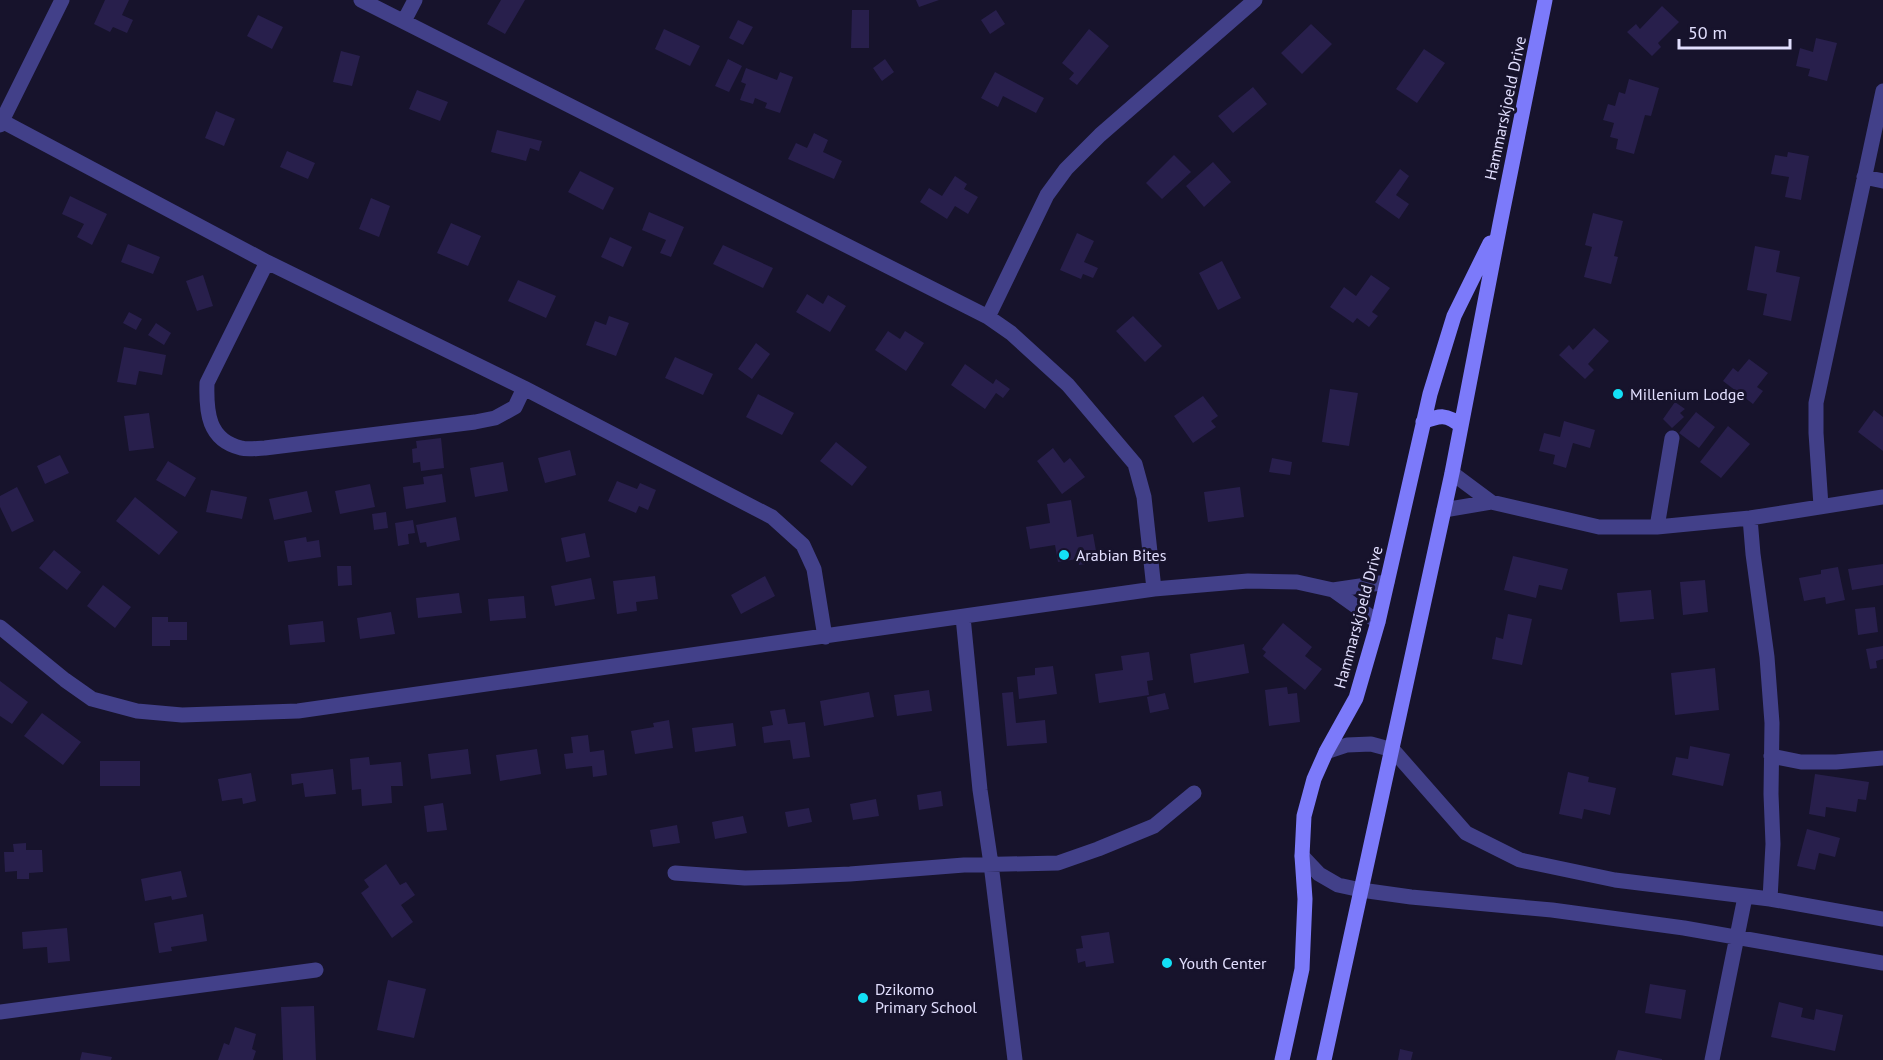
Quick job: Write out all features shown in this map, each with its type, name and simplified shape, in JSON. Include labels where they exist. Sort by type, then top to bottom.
[{"type":"main road","name":"Hammarskjoeld Drive","points":[[1324,1060],[1452,473],[1545,0]]},
{"type":"main road","name":"Hammarskjoeld Drive","points":[[1282,1060],[1302,969],[1305,899],[1302,856],[1304,816],[1314,778],[1356,698],[1378,622],[1430,394],[1454,316],[1500,224]]},
{"type":"main road","points":[[1423,422],[1444,416],[1452,418],[1461,426]]},
{"type":"street","points":[[62,0],[1,123],[267,262],[524,388],[772,517],[803,545],[814,569],[825,637]]},
{"type":"street","points":[[361,0],[988,317],[1011,333],[1068,385],[1135,464],[1144,497],[1154,589]]},
{"type":"street","points":[[404,21],[416,0]]},
{"type":"street","points":[[988,317],[1047,195],[1066,169],[1100,135],[1256,0]]},
{"type":"street","points":[[1821,506],[1816,403],[1883,91]]},
{"type":"street","points":[[1864,177],[1883,181]]},
{"type":"street","points":[[267,262],[207,383],[206,405],[211,426],[224,441],[242,449],[265,448],[475,422],[495,418],[515,407],[524,388]]},
{"type":"street","points":[[1657,527],[1672,438]]},
{"type":"street","points":[[1452,473],[1491,501],[1599,527],[1657,527],[1750,518],[1883,497]]},
{"type":"street","points":[[1444,510],[1491,501]]},
{"type":"street","points":[[1750,518],[1767,657],[1772,723],[1773,844],[1770,899]]},
{"type":"street","points":[[0,627],[92,699],[137,711],[182,715],[298,711],[1154,589],[1248,581],[1297,582],[1333,590],[1387,582]]},
{"type":"street","points":[[1333,590],[1378,622]]},
{"type":"street","points":[[963,617],[980,790],[1014,1060]]},
{"type":"street","points":[[1326,752],[1347,745],[1371,744],[1393,750],[1466,833],[1520,860],[1615,879],[1770,899],[1883,919]]},
{"type":"street","points":[[1771,756],[1801,762],[1883,758]]},
{"type":"street","points":[[675,873],[745,878],[991,864],[1058,863],[1154,826],[1194,793]]},
{"type":"street","points":[[1302,856],[1319,874],[1338,885],[1361,890],[1552,910],[1684,928],[1883,963]]},
{"type":"street","points":[[1712,1060],[1745,897]]},
{"type":"street","points":[[0,1012],[316,970]]},
{"type":"building","points":[[105,0],[129,0],[122,15],[133,20],[127,33],[113,27],[110,32],[94,24]]},
{"type":"building","points":[[501,0],[525,0],[505,34],[487,24]]},
{"type":"building","points":[[916,0],[939,0],[919,7]]},
{"type":"building","points":[[1662,6],[1679,22],[1658,43],[1661,47],[1652,56],[1627,32],[1636,24],[1640,29]]},
{"type":"building","points":[[852,10],[869,10],[869,48],[851,48]]},
{"type":"building","points":[[996,10],[1005,24],[990,34],[981,20]]},
{"type":"building","points":[[258,15],[283,27],[272,49],[247,36]]},
{"type":"building","points":[[738,20],[753,27],[743,45],[729,38]]},
{"type":"building","points":[[1311,24],[1332,44],[1302,74],[1281,53]]},
{"type":"building","points":[[664,29],[700,46],[690,66],[655,49]]},
{"type":"building","points":[[1089,29],[1109,46],[1077,85],[1069,79],[1074,73],[1062,63]]},
{"type":"building","points":[[1816,38],[1837,43],[1827,81],[1808,76],[1810,69],[1796,66],[1800,48],[1813,52]]},
{"type":"building","points":[[1424,49],[1445,63],[1417,103],[1396,89]]},
{"type":"building","points":[[341,51],[360,56],[352,86],[333,82]]},
{"type":"building","points":[[728,59],[742,66],[729,92],[715,86]]},
{"type":"building","points":[[885,59],[894,72],[882,81],[873,68]]},
{"type":"building","points":[[746,68],[777,80],[780,72],[793,77],[780,113],[765,108],[767,103],[755,98],[753,104],[740,100],[746,84],[741,82]]},
{"type":"building","points":[[995,72],[1044,98],[1036,113],[1003,96],[998,107],[981,98]]},
{"type":"building","points":[[1629,79],[1659,88],[1651,116],[1645,115],[1634,154],[1616,149],[1618,139],[1610,137],[1614,123],[1603,120],[1608,104],[1615,106],[1619,92],[1625,94]]},
{"type":"building","points":[[1253,87],[1267,104],[1233,133],[1218,116]]},
{"type":"building","points":[[417,90],[448,102],[440,121],[409,109]]},
{"type":"building","points":[[216,111],[235,119],[224,146],[205,138]]},
{"type":"building","points":[[497,130],[542,141],[539,151],[530,148],[526,161],[491,152]]},
{"type":"building","points":[[814,133],[828,140],[823,152],[842,161],[834,179],[788,159],[796,143],[807,148]]},
{"type":"building","points":[[287,151],[315,163],[308,179],[280,167]]},
{"type":"building","points":[[1788,152],[1809,156],[1801,200],[1785,197],[1789,177],[1771,174],[1775,155],[1787,157]]},
{"type":"building","points":[[1174,155],[1191,172],[1162,199],[1146,183]]},
{"type":"building","points":[[1213,162],[1231,182],[1204,207],[1186,186]]},
{"type":"building","points":[[1400,169],[1409,176],[1396,195],[1409,204],[1399,219],[1375,202]]},
{"type":"building","points":[[580,171],[614,188],[603,210],[568,192]]},
{"type":"building","points":[[955,176],[967,184],[964,189],[978,197],[968,214],[955,206],[947,219],[920,202],[929,188],[942,196]]},
{"type":"building","points":[[70,196],[107,214],[92,245],[77,237],[84,224],[62,214]]},
{"type":"building","points":[[371,198],[390,206],[379,237],[359,229]]},
{"type":"building","points":[[649,212],[684,227],[671,257],[660,253],[666,240],[642,230]]},
{"type":"building","points":[[1593,213],[1623,221],[1614,256],[1618,257],[1611,284],[1584,277],[1592,247],[1585,245]]},
{"type":"building","points":[[451,223],[481,236],[468,266],[437,253]]},
{"type":"building","points":[[1077,233],[1094,241],[1084,262],[1098,268],[1093,278],[1083,274],[1081,279],[1060,270]]},
{"type":"building","points":[[610,237],[632,247],[623,267],[601,257]]},
{"type":"building","points":[[128,244],[160,257],[153,274],[121,262]]},
{"type":"building","points":[[723,245],[773,268],[763,288],[713,264]]},
{"type":"building","points":[[1755,246],[1780,251],[1776,272],[1800,277],[1791,321],[1763,315],[1767,294],[1747,290]]},
{"type":"building","points":[[1222,261],[1241,298],[1218,310],[1199,273]]},
{"type":"building","points":[[203,275],[213,306],[197,311],[186,281]]},
{"type":"building","points":[[1371,275],[1390,288],[1372,312],[1378,316],[1369,327],[1357,318],[1353,323],[1330,307],[1344,287],[1356,296]]},
{"type":"building","points":[[518,280],[556,296],[546,318],[508,301]]},
{"type":"building","points":[[807,294],[823,304],[828,295],[846,306],[830,332],[796,312]]},
{"type":"building","points":[[129,312],[142,319],[136,330],[123,323]]},
{"type":"building","points":[[609,316],[629,323],[616,356],[586,345],[595,321],[606,325]]},
{"type":"building","points":[[1133,316],[1162,346],[1145,362],[1116,331]]},
{"type":"building","points":[[156,323],[171,333],[164,345],[148,335]]},
{"type":"building","points":[[1594,328],[1609,341],[1588,364],[1594,370],[1585,379],[1559,355],[1569,345],[1573,350]]},
{"type":"building","points":[[888,331],[900,339],[905,331],[924,343],[906,371],[875,350]]},
{"type":"building","points":[[756,343],[770,354],[752,379],[738,369]]},
{"type":"building","points":[[124,347],[166,355],[162,375],[139,371],[136,385],[117,382]]},
{"type":"building","points":[[675,357],[713,374],[703,395],[665,378]]},
{"type":"building","points":[[1749,359],[1768,373],[1757,387],[1763,391],[1753,404],[1723,381],[1733,368],[1738,372]]},
{"type":"building","points":[[965,364],[993,384],[996,379],[1010,389],[1003,398],[996,393],[985,409],[951,385]]},
{"type":"building","points":[[1330,389],[1358,393],[1349,446],[1322,442]]},
{"type":"building","points":[[758,394],[794,413],[782,435],[746,417]]},
{"type":"building","points":[[1203,396],[1218,416],[1211,421],[1216,427],[1193,443],[1174,416]]},
{"type":"building","points":[[1675,402],[1685,409],[1680,413],[1684,417],[1672,428],[1663,419]]},
{"type":"building","points":[[1874,410],[1883,417],[1883,451],[1858,432]]},
{"type":"building","points":[[1696,412],[1715,427],[1699,448],[1679,433]]},
{"type":"building","points":[[149,413],[154,448],[129,451],[124,416]]},
{"type":"building","points":[[1564,421],[1595,430],[1590,448],[1573,443],[1566,468],[1553,464],[1555,455],[1539,451],[1544,433],[1560,437]]},
{"type":"building","points":[[1728,426],[1750,444],[1721,478],[1700,462]]},
{"type":"building","points":[[441,438],[444,468],[421,471],[420,462],[413,463],[412,449],[417,448],[416,441]]},
{"type":"building","points":[[836,442],[867,467],[852,486],[820,461]]},
{"type":"building","points":[[1053,448],[1064,463],[1070,458],[1085,477],[1062,494],[1037,461]]},
{"type":"building","points":[[570,450],[576,475],[545,483],[538,458]]},
{"type":"building","points":[[60,455],[69,473],[45,484],[37,466]]},
{"type":"building","points":[[1272,458],[1292,462],[1290,475],[1269,472]]},
{"type":"building","points":[[168,461],[196,478],[185,497],[156,480]]},
{"type":"building","points":[[503,462],[508,491],[475,497],[470,468]]},
{"type":"building","points":[[442,474],[446,502],[406,509],[403,487],[424,484],[423,477]]},
{"type":"building","points":[[617,481],[637,489],[640,483],[656,490],[648,510],[639,506],[636,513],[608,501]]},
{"type":"building","points":[[370,484],[375,507],[340,514],[335,491]]},
{"type":"building","points":[[17,487],[34,521],[12,532],[0,507],[0,496]]},
{"type":"building","points":[[1240,487],[1244,517],[1208,522],[1204,492]]},
{"type":"building","points":[[211,490],[247,497],[242,519],[206,512]]},
{"type":"building","points":[[307,491],[312,512],[274,520],[269,499]]},
{"type":"building","points":[[135,497],[178,532],[159,555],[116,521]]},
{"type":"building","points":[[1071,500],[1077,537],[1093,534],[1098,562],[1079,565],[1078,559],[1058,562],[1055,545],[1030,549],[1026,527],[1050,523],[1047,504]]},
{"type":"building","points":[[386,512],[388,528],[374,530],[372,514]]},
{"type":"building","points":[[456,517],[460,540],[427,547],[426,542],[420,543],[416,525]]},
{"type":"building","points":[[413,520],[415,533],[408,534],[409,544],[398,546],[395,523]]},
{"type":"building","points":[[585,533],[590,557],[566,562],[561,538]]},
{"type":"building","points":[[306,537],[307,542],[319,540],[321,557],[288,562],[284,541]]},
{"type":"building","points":[[54,550],[81,572],[67,590],[39,568]]},
{"type":"building","points":[[1513,556],[1568,569],[1562,590],[1539,585],[1536,598],[1504,590]]},
{"type":"building","points":[[1883,564],[1883,585],[1852,590],[1848,569]]},
{"type":"building","points":[[337,566],[351,566],[352,585],[338,586]]},
{"type":"building","points":[[1838,567],[1845,600],[1826,604],[1825,597],[1804,601],[1799,578],[1821,574],[1821,570]]},
{"type":"building","points":[[655,576],[658,599],[636,602],[637,611],[617,614],[613,581]]},
{"type":"building","points":[[765,576],[775,596],[741,614],[731,595]]},
{"type":"building","points":[[591,578],[595,599],[555,606],[551,586]]},
{"type":"building","points":[[1705,580],[1708,612],[1683,615],[1680,582]]},
{"type":"building","points":[[103,585],[131,607],[115,628],[87,606]]},
{"type":"building","points":[[1651,590],[1654,619],[1620,622],[1617,593]]},
{"type":"building","points":[[459,593],[462,613],[418,618],[416,598]]},
{"type":"building","points":[[524,596],[526,618],[490,621],[488,599]]},
{"type":"building","points":[[1875,607],[1878,632],[1858,635],[1855,609]]},
{"type":"building","points":[[391,612],[395,634],[360,639],[357,618]]},
{"type":"building","points":[[1508,614],[1532,619],[1522,665],[1492,659],[1496,637],[1503,639]]},
{"type":"building","points":[[152,617],[168,617],[168,622],[187,622],[187,640],[170,640],[170,646],[152,646]]},
{"type":"building","points":[[323,621],[325,642],[290,645],[288,625]]},
{"type":"building","points":[[1283,623],[1312,647],[1305,656],[1322,669],[1305,690],[1263,656],[1266,652],[1262,649]]},
{"type":"building","points":[[1244,644],[1249,673],[1194,683],[1190,654]]},
{"type":"building","points":[[1883,646],[1883,659],[1876,661],[1877,668],[1870,669],[1866,649]]},
{"type":"building","points":[[1149,652],[1153,680],[1147,681],[1149,695],[1099,703],[1095,674],[1123,670],[1121,656]]},
{"type":"building","points":[[1053,666],[1057,694],[1019,699],[1017,677],[1035,675],[1035,668]]},
{"type":"building","points":[[1715,668],[1719,710],[1675,715],[1671,673]]},
{"type":"building","points":[[0,681],[28,702],[12,724],[0,716]]},
{"type":"building","points":[[1287,687],[1288,694],[1297,693],[1300,722],[1269,726],[1265,690]]},
{"type":"building","points":[[929,690],[932,711],[897,716],[894,695]]},
{"type":"building","points":[[869,692],[874,717],[824,726],[820,701]]},
{"type":"building","points":[[1013,692],[1016,723],[1045,720],[1047,743],[1007,746],[1002,693]]},
{"type":"building","points":[[1165,693],[1169,709],[1150,713],[1147,697]]},
{"type":"building","points":[[785,709],[788,724],[805,722],[810,757],[793,759],[790,740],[764,743],[762,727],[773,725],[770,711]]},
{"type":"building","points":[[42,713],[81,742],[63,765],[24,736]]},
{"type":"building","points":[[669,720],[673,748],[635,754],[631,731],[654,727],[653,723]]},
{"type":"building","points":[[733,723],[736,746],[695,752],[692,728]]},
{"type":"building","points":[[588,735],[590,752],[604,750],[607,775],[593,777],[592,766],[566,769],[564,754],[573,753],[571,737]]},
{"type":"building","points":[[1690,746],[1730,754],[1723,786],[1672,775],[1676,757],[1688,759]]},
{"type":"building","points":[[468,749],[471,774],[431,779],[428,754]]},
{"type":"building","points":[[537,749],[541,774],[500,781],[496,755]]},
{"type":"building","points":[[369,757],[370,765],[401,762],[403,786],[391,786],[392,803],[362,806],[361,789],[352,790],[350,759]]},
{"type":"building","points":[[100,761],[140,761],[140,786],[100,786]]},
{"type":"building","points":[[333,769],[336,794],[305,797],[303,783],[292,785],[291,774]]},
{"type":"building","points":[[1568,772],[1589,777],[1588,782],[1616,788],[1610,815],[1584,809],[1582,819],[1559,814]]},
{"type":"building","points":[[251,773],[256,801],[243,804],[242,798],[222,801],[218,779]]},
{"type":"building","points":[[1815,774],[1869,782],[1866,800],[1858,799],[1856,812],[1826,807],[1825,817],[1809,814]]},
{"type":"building","points":[[941,791],[943,806],[919,810],[917,795]]},
{"type":"building","points":[[876,799],[879,816],[853,820],[850,804]]},
{"type":"building","points":[[443,803],[447,830],[427,832],[424,806]]},
{"type":"building","points":[[809,808],[812,822],[788,827],[785,812]]},
{"type":"building","points":[[743,816],[747,833],[715,839],[712,822]]},
{"type":"building","points":[[677,825],[680,843],[653,847],[650,830]]},
{"type":"building","points":[[1807,829],[1840,838],[1835,857],[1819,853],[1815,870],[1797,866]]},
{"type":"building","points":[[26,843],[26,850],[42,850],[43,872],[29,873],[29,879],[17,879],[17,871],[5,872],[4,852],[14,852],[13,844]]},
{"type":"building","points":[[386,864],[400,885],[406,882],[415,895],[401,905],[413,922],[392,938],[361,893],[369,887],[364,880]]},
{"type":"building","points":[[181,871],[187,897],[172,900],[171,896],[145,901],[141,879]]},
{"type":"building","points":[[203,914],[207,941],[171,947],[172,951],[159,953],[154,923]]},
{"type":"building","points":[[67,928],[70,961],[48,963],[47,947],[23,949],[22,932]]},
{"type":"building","points":[[1109,932],[1114,963],[1086,967],[1085,961],[1078,963],[1076,949],[1083,948],[1081,936]]},
{"type":"building","points":[[388,980],[426,989],[414,1038],[377,1030]]},
{"type":"building","points":[[1650,984],[1686,990],[1681,1019],[1645,1013]]},
{"type":"building","points":[[1779,1002],[1803,1008],[1801,1017],[1814,1020],[1816,1009],[1843,1015],[1835,1051],[1771,1037]]},
{"type":"building","points":[[314,1006],[316,1060],[283,1060],[281,1007]]},
{"type":"building","points":[[235,1027],[256,1034],[252,1049],[256,1051],[253,1060],[218,1060],[224,1043],[229,1045]]},
{"type":"building","points":[[1400,1049],[1413,1052],[1411,1060],[1398,1060]]},
{"type":"building","points":[[1618,1050],[1662,1059],[1662,1060],[1615,1060]]},
{"type":"building","points":[[82,1052],[112,1057],[111,1060],[80,1060]]},
{"type":"place","name":"Millenium Lodge","points":[[1618,394]]},
{"type":"place","name":"Arabian Bites","points":[[1064,555]]},
{"type":"place","name":"Youth Center","points":[[1167,963]]},
{"type":"place","name":"Dzikomo Primary School","points":[[863,998]]}]
